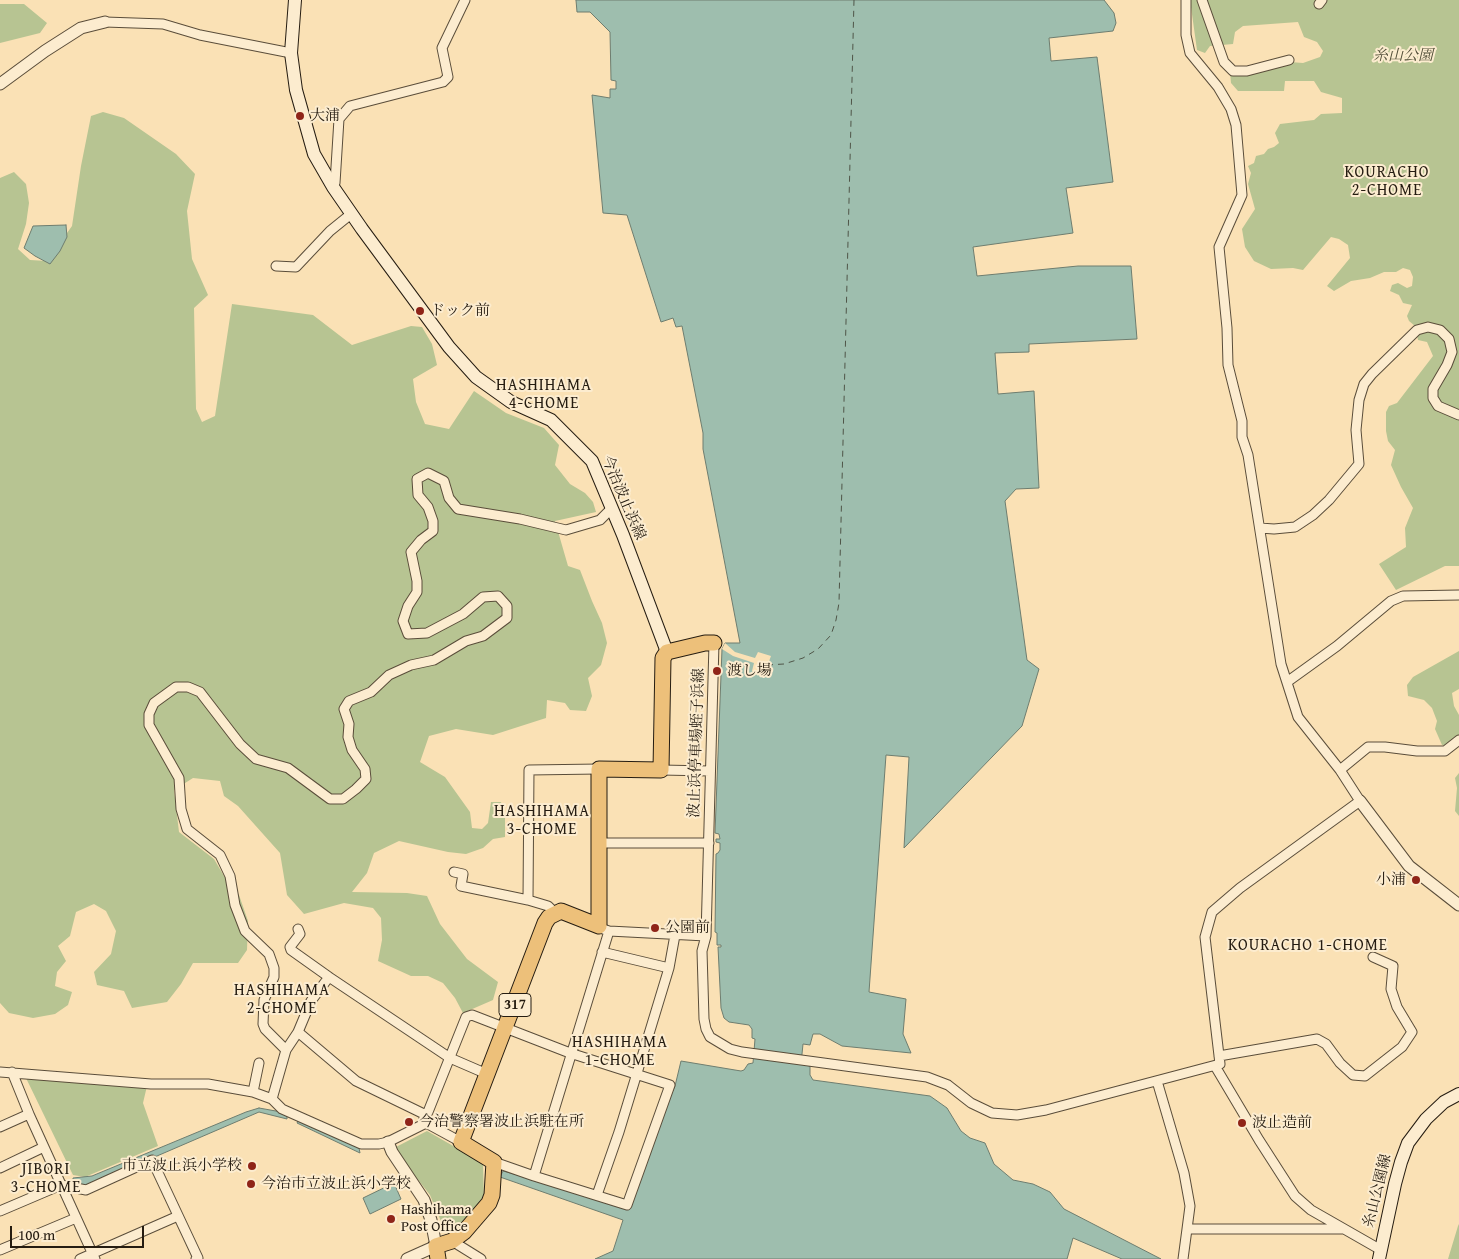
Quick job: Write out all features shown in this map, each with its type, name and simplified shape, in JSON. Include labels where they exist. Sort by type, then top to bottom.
[{"type":"highway","points":[[555,914],[561,911],[604,929],[598,843],[599,769],[661,770],[662,658],[667,652],[705,643],[714,643]]},
{"type":"highway","name":"317","points":[[461,1142],[545,923],[549,917],[555,914]]},
{"type":"highway","points":[[437,1252],[464,1232],[489,1203],[492,1196],[494,1162],[461,1142]]},
{"type":"main road","name":"今治波止浜線","points":[[295,0],[291,53],[296,90],[314,154],[351,214],[450,347],[476,377],[511,402],[552,420],[592,461],[667,652]]},
{"type":"main road","name":"糸山公園線","points":[[1380,1255],[1400,1162],[1408,1143],[1426,1119],[1444,1102],[1459,1094]]},
{"type":"street","points":[[334,187],[339,119],[350,106],[443,82],[448,77],[442,48],[465,0]]},
{"type":"street","points":[[1186,0],[1186,35],[1190,53],[1218,86],[1231,109],[1236,124],[1242,195],[1219,247],[1227,328],[1228,365],[1242,421],[1242,437],[1248,455],[1268,588],[1280,656],[1287,682],[1298,717],[1340,770],[1360,801],[1409,866],[1459,906]]},
{"type":"street","points":[[1202,0],[1224,62],[1233,71],[1247,71],[1289,60]]},
{"type":"street","points":[[0,84],[45,51],[81,28],[105,22],[163,24],[200,35],[291,53]]},
{"type":"street","points":[[276,266],[296,267],[330,231],[351,214]]},
{"type":"street","points":[[1260,528],[1274,530],[1295,527],[1313,515],[1329,500],[1360,464],[1356,430],[1364,384],[1418,330],[1428,327],[1440,330],[1449,339],[1452,352],[1448,365],[1438,378],[1433,398],[1438,406],[1459,415]]},
{"type":"street","points":[[286,1050],[265,1029],[263,1024],[264,1000],[274,977],[274,968],[269,954],[245,931],[235,905],[230,876],[220,855],[187,829],[181,810],[179,778],[149,725],[149,714],[154,703],[176,687],[188,687],[200,692],[240,744],[256,759],[288,768],[330,799],[343,799],[366,779],[365,769],[352,750],[348,737],[349,724],[344,709],[349,701],[371,692],[389,675],[411,665],[434,660],[466,641],[483,636],[507,618],[507,606],[498,596],[483,597],[463,614],[427,633],[408,634],[403,621],[408,606],[417,592],[417,581],[411,552],[421,540],[433,531],[433,522],[428,507],[418,495],[417,479],[428,473],[444,481],[449,498],[458,509],[520,519],[566,530],[600,520],[612,508]]},
{"type":"street","points":[[1287,682],[1337,646],[1391,601],[1404,596],[1459,595]]},
{"type":"street","name":"波止浜停車場蛭子浜線","points":[[714,643],[706,936],[702,950],[703,1002],[706,1029],[710,1037],[730,1049],[753,1054],[927,1077],[948,1085],[971,1103],[992,1113],[1017,1115],[1046,1110],[1215,1066]]},
{"type":"street","points":[[1340,770],[1368,747],[1445,751],[1459,740]]},
{"type":"street","points":[[528,900],[529,770],[599,769]]},
{"type":"street","points":[[661,770],[710,771]]},
{"type":"street","points":[[1360,801],[1240,888],[1212,912],[1205,937],[1220,1064],[1215,1066],[1259,1140],[1296,1196],[1310,1210],[1344,1229],[1380,1255]]},
{"type":"street","points":[[598,843],[708,843]]},
{"type":"street","points":[[454,872],[463,874],[461,886],[528,900],[548,906],[555,914]]},
{"type":"street","points":[[298,929],[300,934],[290,947],[291,950],[328,977],[450,1058],[487,1074]]},
{"type":"street","points":[[534,1176],[602,952],[604,929],[675,936],[706,936]]},
{"type":"street","points":[[597,1195],[637,1074],[669,968],[675,936]]},
{"type":"street","points":[[602,952],[669,968]]},
{"type":"street","points":[[1218,1056],[1317,1039],[1326,1044],[1340,1063],[1354,1075],[1365,1076],[1402,1047],[1412,1032],[1398,1007],[1391,989],[1393,966],[1373,957]]},
{"type":"street","points":[[272,1100],[286,1050],[298,1032],[311,1001],[328,977]]},
{"type":"street","points":[[424,1114],[428,1112],[466,1017],[472,1014],[570,1053],[670,1085],[627,1205],[494,1162]]},
{"type":"street","points":[[298,1032],[356,1080],[424,1114]]},
{"type":"street","points":[[253,1092],[259,1063]]},
{"type":"street","points":[[0,1072],[151,1084],[208,1084],[253,1092],[272,1100],[282,1109],[361,1144],[388,1142],[424,1124],[428,1124],[461,1142]]},
{"type":"street","points":[[12,1072],[29,1114],[94,1256]]},
{"type":"street","points":[[1157,1081],[1184,1173],[1190,1206],[1183,1259]]},
{"type":"street","points":[[0,1128],[29,1114]]},
{"type":"street","points":[[424,1114],[424,1124]]},
{"type":"street","points":[[388,1142],[392,1152],[424,1200],[431,1220],[437,1252],[407,1259]]},
{"type":"street","points":[[0,1168],[44,1147]]},
{"type":"street","points":[[0,1211],[61,1185],[86,1190],[152,1160],[198,1259]]},
{"type":"street","points":[[80,1259],[94,1256],[178,1216]]},
{"type":"street","points":[[0,1250],[76,1218]]},
{"type":"street","points":[[1187,1230],[1344,1229]]},
{"type":"street","points":[[452,1240],[482,1259]]},
{"type":"green space","name":"糸山公園","points":[[1190,0],[1459,0],[1459,566],[1445,566],[1396,590],[1379,564],[1406,547],[1405,528],[1413,508],[1391,465],[1395,450],[1388,441],[1386,412],[1389,406],[1397,403],[1433,356],[1427,342],[1418,340],[1415,326],[1409,321],[1407,316],[1412,305],[1403,303],[1399,295],[1390,291],[1392,285],[1398,283],[1407,288],[1412,286],[1413,277],[1410,270],[1403,268],[1396,272],[1384,272],[1370,278],[1351,281],[1334,291],[1327,286],[1350,258],[1348,245],[1339,239],[1331,237],[1303,270],[1293,268],[1271,269],[1254,261],[1245,247],[1242,229],[1255,209],[1248,184],[1251,173],[1248,166],[1254,163],[1256,156],[1264,154],[1268,149],[1279,143],[1275,133],[1280,124],[1314,120],[1321,114],[1342,113],[1342,98],[1321,92],[1314,81],[1285,81],[1284,91],[1238,91],[1231,83],[1230,72],[1290,62],[1303,63],[1320,57],[1323,51],[1317,42],[1304,37],[1298,22],[1243,26],[1235,32],[1233,44],[1210,46],[1205,53],[1197,50]]},
{"type":"green space","points":[[0,4],[24,4],[47,23],[40,33],[0,43]]},
{"type":"green space","points":[[103,112],[124,118],[176,154],[195,174],[187,211],[192,259],[208,295],[194,308],[196,409],[202,422],[215,416],[232,304],[313,315],[352,345],[411,326],[422,327],[432,344],[437,365],[413,379],[416,402],[425,424],[449,429],[474,391],[506,413],[544,428],[559,445],[555,465],[570,484],[585,493],[593,502],[596,512],[555,521],[568,566],[580,570],[602,623],[607,643],[601,665],[588,678],[592,696],[586,711],[570,710],[565,703],[547,700],[546,718],[493,735],[456,729],[429,736],[420,762],[445,777],[470,812],[472,828],[482,829],[488,823],[491,802],[501,802],[505,817],[505,837],[493,839],[483,848],[466,854],[399,841],[374,853],[367,873],[352,892],[407,893],[427,896],[440,924],[467,959],[498,982],[493,1000],[463,1013],[455,998],[443,983],[428,976],[411,976],[378,961],[382,940],[381,918],[373,908],[344,903],[304,914],[287,895],[280,853],[238,806],[224,796],[220,781],[193,778],[174,790],[179,832],[214,859],[239,895],[248,921],[247,950],[238,963],[193,963],[181,984],[167,1002],[132,1008],[124,991],[97,985],[94,972],[111,954],[116,931],[106,911],[94,904],[76,912],[70,936],[58,946],[66,961],[57,972],[55,986],[72,992],[68,1005],[55,1014],[33,1018],[9,1013],[0,1003],[0,178],[14,172],[26,184],[29,203],[26,224],[18,249],[30,260],[47,261],[72,226],[91,116]]},
{"type":"green space","points":[[1459,651],[1459,689],[1452,693],[1454,706],[1459,715],[1459,746],[1454,747],[1442,745],[1435,729],[1437,721],[1432,708],[1424,700],[1408,696],[1407,685],[1413,677]]},
{"type":"green space","points":[[1459,773],[1459,816],[1455,811],[1457,788],[1455,778]]},
{"type":"green space","points":[[27,1076],[147,1086],[143,1103],[158,1146],[85,1177],[73,1175],[26,1078]]},
{"type":"green space","points":[[427,1131],[483,1163],[484,1199],[460,1227],[445,1231],[430,1195],[401,1158],[396,1147]]},
{"type":"green space","points":[[1459,1224],[1459,1259],[1448,1259],[1458,1226]]},
{"type":"shaded area","points":[[576,0],[1104,0],[1114,13],[1116,23],[1113,31],[1049,38],[1051,61],[1097,57],[1113,182],[1066,188],[1073,233],[973,247],[977,276],[1078,266],[1131,266],[1137,339],[1029,344],[1029,352],[995,353],[998,394],[1034,391],[1039,488],[1016,489],[1005,501],[1027,660],[1039,669],[1022,726],[904,848],[909,757],[886,755],[869,992],[906,999],[903,1034],[911,1053],[842,1046],[820,1034],[813,1034],[810,1045],[803,1044],[801,1064],[810,1066],[810,1075],[813,1080],[930,1096],[947,1108],[961,1131],[970,1138],[985,1143],[994,1164],[1013,1180],[1033,1184],[1050,1192],[1064,1209],[1161,1259],[1122,1259],[1073,1238],[1067,1259],[595,1259],[613,1251],[623,1220],[500,1177],[503,1171],[628,1206],[675,1086],[681,1061],[741,1071],[748,1064],[753,1063],[755,1039],[752,1038],[752,1029],[749,1025],[729,1022],[724,1018],[721,1008],[718,947],[721,947],[721,945],[717,945],[717,933],[715,932],[716,854],[720,850],[720,843],[716,842],[716,839],[720,839],[719,834],[715,833],[722,649],[725,643],[740,643],[682,326],[676,327],[673,318],[661,322],[627,215],[603,213],[592,95],[610,98],[610,89],[616,89],[616,81],[611,80],[610,32],[590,12],[577,12]]},
{"type":"shaded area","points":[[66,225],[67,237],[60,251],[50,264],[24,248],[33,226]]},
{"type":"shaded area","points":[[259,1108],[287,1113],[287,1119],[259,1112],[84,1187],[73,1184],[73,1178],[92,1176]]},
{"type":"shaded area","points":[[299,1119],[359,1148],[360,1153],[297,1123]]},
{"type":"shaded area","points":[[394,1183],[401,1199],[370,1214],[363,1198]]},
{"type":"pier","points":[[725,643],[735,652],[755,658],[758,652],[771,656],[764,675],[752,671],[754,663],[733,656],[722,649]]},
{"type":"ferry route","points":[[767,665],[784,664],[803,658],[818,649],[831,635],[839,603],[854,0]]},
{"type":"place","name":"大浦","points":[[300,116]]},
{"type":"place","name":"ドック前","points":[[420,311]]},
{"type":"place","name":"渡し場","points":[[717,671]]},
{"type":"place","name":"小浦","points":[[1416,880]]},
{"type":"place","name":"公園前","points":[[655,928]]},
{"type":"place","name":"今治警察署波止浜駐在所","points":[[409,1122]]},
{"type":"place","name":"波止造前","points":[[1242,1123]]},
{"type":"place","name":"市立波止浜小学校","points":[[252,1166]]},
{"type":"place","name":"今治市立波止浜小学校","points":[[251,1184]]},
{"type":"place","name":"Hashihama Post Office","points":[[391,1219]]},
{"type":"district","name":"KOURACHO 2-CHOME","points":[[1387,182]]},
{"type":"district","name":"HASHIHAMA 4-CHOME","points":[[544,395]]},
{"type":"district","name":"HASHIHAMA 3-CHOME","points":[[542,821]]},
{"type":"district","name":"KOURACHO 1-CHOME","points":[[1308,946]]},
{"type":"district","name":"HASHIHAMA 2-CHOME","points":[[282,1000]]},
{"type":"district","name":"HASHIHAMA 1-CHOME","points":[[620,1052]]},
{"type":"district","name":"JIBORI 3-CHOME","points":[[46,1179]]}]
